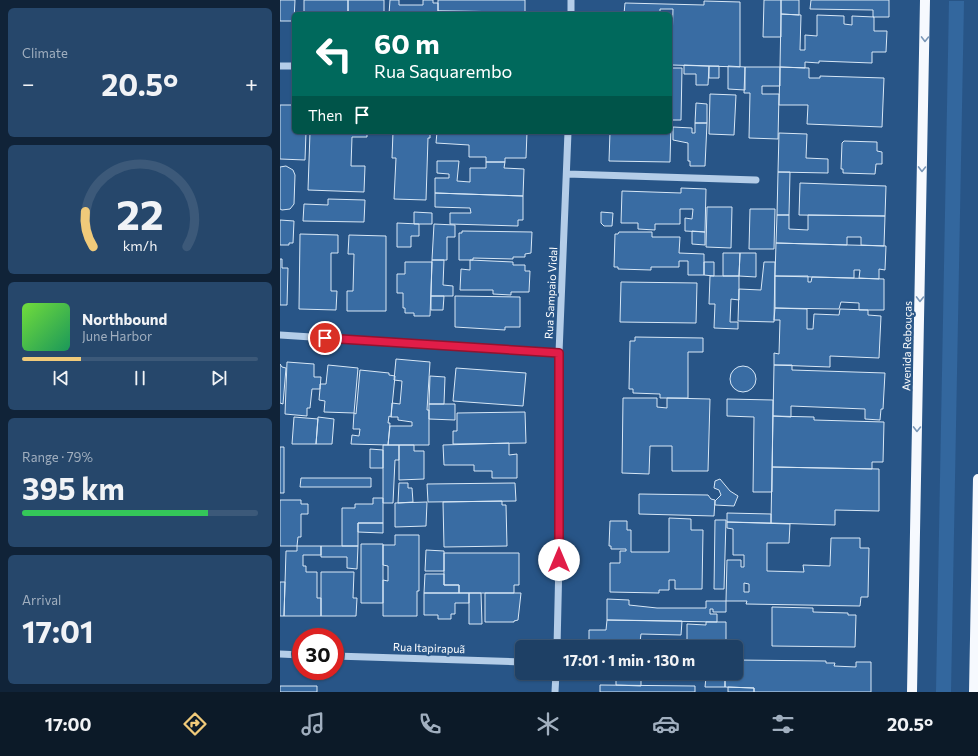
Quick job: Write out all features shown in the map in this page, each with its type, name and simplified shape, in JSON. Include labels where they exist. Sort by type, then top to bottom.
[{"type":"main road","name":"Avenida Rebouças","points":[[912,692],[925,0]]},
{"type":"main road","points":[[974,692],[978,479]]},
{"type":"street","points":[[571,0],[571,12]]},
{"type":"street","points":[[280,66],[292,66]]},
{"type":"street","name":"Rua Sampaio Vidal","points":[[557,640],[559,560],[559,353],[568,134]]},
{"type":"street","points":[[567,174],[756,180]]},
{"type":"street","points":[[280,335],[559,353]]},
{"type":"street","points":[[280,654],[292,655]]},
{"type":"street","name":"Rua Itapirapuã","points":[[344,656],[515,662]]},
{"type":"street","points":[[555,692],[556,680]]},
{"type":"shaded area","points":[[949,1],[964,1],[951,692],[936,692]]},
{"type":"building","points":[[280,0],[295,0],[294,12],[292,12],[292,21],[280,21]]},
{"type":"building","points":[[304,0],[348,0],[348,12],[304,12]]},
{"type":"building","points":[[348,0],[384,0],[384,12],[348,12]]},
{"type":"building","points":[[390,0],[399,0],[399,5],[423,5],[423,0],[433,0],[433,3],[438,3],[438,12],[389,12]]},
{"type":"building","points":[[438,0],[525,0],[525,12],[438,11]]},
{"type":"building","points":[[764,0],[781,0],[781,37],[763,37]]},
{"type":"building","points":[[781,0],[799,0],[799,15],[781,14]]},
{"type":"building","points":[[811,0],[889,0],[889,17],[873,17],[873,10],[810,9]]},
{"type":"building","points":[[704,1],[740,2],[740,67],[672,65],[673,9],[660,9],[660,12],[624,12],[625,3],[704,5]]},
{"type":"building","points":[[438,11],[525,12],[438,12]]},
{"type":"building","points":[[781,14],[801,15],[800,50],[805,50],[805,35],[817,36],[817,15],[844,16],[844,24],[852,25],[852,16],[874,17],[874,31],[887,31],[886,52],[872,52],[872,63],[819,61],[819,63],[805,62],[805,68],[780,67]]},
{"type":"building","points":[[684,65],[709,66],[708,85],[696,85],[696,74],[684,74]]},
{"type":"building","points":[[709,66],[719,66],[719,78],[709,78]]},
{"type":"building","points":[[728,66],[745,67],[745,90],[728,89]]},
{"type":"building","points":[[745,67],[780,67],[780,86],[762,86],[762,94],[779,94],[778,139],[749,138],[750,93],[744,93]]},
{"type":"building","points":[[780,67],[809,68],[809,78],[820,78],[820,76],[884,78],[882,127],[807,124],[808,105],[779,105]]},
{"type":"building","points":[[672,68],[682,68],[681,120],[672,120]]},
{"type":"building","points":[[710,94],[736,95],[734,135],[709,134]]},
{"type":"building","points":[[696,103],[707,104],[707,123],[695,123]]},
{"type":"building","points":[[280,105],[292,105],[292,134],[306,134],[305,160],[280,159]]},
{"type":"building","points":[[695,123],[707,123],[705,166],[690,166],[690,161],[688,161],[688,143],[673,140],[673,127],[692,128],[692,133],[695,133]]},
{"type":"building","points":[[779,133],[807,134],[806,158],[828,159],[828,173],[778,172]]},
{"type":"building","points":[[310,134],[367,134],[367,137],[352,137],[351,166],[365,166],[364,192],[308,190]]},
{"type":"building","points":[[393,134],[430,134],[430,138],[428,138],[426,200],[394,199],[396,158],[392,158]]},
{"type":"building","points":[[437,134],[527,134],[526,158],[505,158],[505,162],[486,162],[486,157],[469,157],[469,145],[436,143]]},
{"type":"building","points":[[610,134],[671,134],[670,162],[609,161]]},
{"type":"building","points":[[844,141],[877,142],[877,151],[882,152],[882,164],[876,164],[875,174],[843,173],[843,169],[841,169],[842,143]]},
{"type":"building","points":[[437,161],[459,161],[457,181],[470,182],[470,168],[486,168],[486,162],[505,162],[504,168],[524,169],[523,196],[435,193],[435,178],[449,178],[449,174],[437,173]]},
{"type":"building","points":[[286,166],[293,170],[295,175],[294,204],[290,209],[282,210],[280,209],[280,167]]},
{"type":"building","points":[[778,172],[790,172],[789,215],[777,215]]},
{"type":"building","points":[[800,183],[886,186],[885,216],[799,215]]},
{"type":"building","points":[[681,188],[706,189],[705,232],[685,231],[685,218],[692,219],[693,209],[680,209],[680,224],[655,224],[655,230],[638,229],[638,223],[621,223],[622,191],[681,193]]},
{"type":"building","points":[[435,193],[523,196],[523,220],[518,220],[518,226],[450,224],[450,213],[471,213],[470,208],[435,207]]},
{"type":"building","points":[[328,199],[365,200],[364,222],[303,221],[304,204],[328,205]]},
{"type":"building","points":[[707,207],[732,207],[731,248],[706,247]]},
{"type":"building","points":[[750,209],[775,209],[774,249],[749,249]]},
{"type":"building","points":[[414,212],[432,213],[432,224],[414,224]]},
{"type":"building","points":[[601,212],[613,213],[612,226],[604,226],[601,223]]},
{"type":"building","points":[[777,215],[789,215],[789,229],[808,230],[808,215],[885,216],[884,246],[861,245],[861,237],[847,237],[847,245],[776,243]]},
{"type":"building","points":[[280,220],[294,221],[293,243],[289,243],[289,245],[280,245]]},
{"type":"building","points":[[397,223],[419,224],[419,236],[411,236],[411,247],[397,247]]},
{"type":"building","points":[[434,224],[455,225],[455,237],[447,237],[447,260],[432,260]]},
{"type":"building","points":[[462,231],[532,232],[531,253],[525,254],[525,257],[513,257],[513,259],[473,258],[473,260],[459,260],[459,233],[462,233]]},
{"type":"building","points":[[692,231],[705,232],[705,245],[692,244]]},
{"type":"building","points":[[619,232],[652,232],[652,237],[680,237],[679,253],[704,254],[704,275],[688,275],[688,261],[679,261],[679,267],[651,267],[651,270],[618,269],[618,267],[614,267],[615,234],[618,234]]},
{"type":"building","points":[[300,234],[338,235],[338,253],[331,253],[331,291],[337,291],[336,310],[299,309]]},
{"type":"building","points":[[349,235],[386,236],[386,311],[347,311],[347,291],[353,291],[354,254],[348,254]]},
{"type":"building","points":[[776,243],[886,246],[885,270],[879,269],[879,279],[859,278],[860,270],[854,270],[854,278],[775,276]]},
{"type":"building","points":[[723,253],[740,253],[739,276],[723,276]]},
{"type":"building","points":[[740,253],[756,253],[756,277],[739,276]]},
{"type":"building","points":[[280,259],[282,259],[282,268],[288,268],[287,305],[280,305]]},
{"type":"building","points":[[432,260],[444,260],[443,285],[453,286],[453,296],[431,296]]},
{"type":"building","points":[[470,260],[513,262],[513,265],[525,265],[525,271],[530,271],[529,292],[511,292],[511,295],[493,294],[493,290],[460,290],[461,269],[470,270]]},
{"type":"building","points":[[405,262],[432,262],[430,316],[414,316],[414,313],[405,313],[405,308],[403,308],[403,293],[397,293],[397,274],[405,274]]},
{"type":"building","points":[[704,262],[714,262],[714,276],[704,275]]},
{"type":"building","points":[[764,262],[775,262],[774,322],[738,321],[739,289],[761,290]]},
{"type":"building","points":[[710,276],[739,276],[739,300],[731,299],[730,322],[738,322],[738,329],[714,328],[715,304],[709,304]]},
{"type":"building","points":[[775,276],[808,276],[808,282],[811,282],[812,277],[884,279],[884,310],[859,310],[859,303],[841,302],[839,309],[775,308]]},
{"type":"building","points":[[621,282],[697,283],[696,323],[620,322]]},
{"type":"building","points":[[431,296],[444,296],[443,310],[431,310]]},
{"type":"building","points":[[455,296],[520,297],[520,327],[505,327],[505,330],[455,327]]},
{"type":"building","points":[[775,308],[807,309],[807,329],[813,329],[814,314],[839,315],[840,309],[868,310],[868,315],[881,316],[879,358],[830,356],[830,367],[774,365],[774,353],[779,354],[780,320],[774,320]]},
{"type":"building","points":[[635,337],[703,338],[703,352],[688,352],[688,398],[660,398],[660,394],[633,393],[633,389],[629,389],[630,341],[635,341]]},
{"type":"building","points":[[396,359],[430,362],[427,410],[429,410],[429,445],[388,445],[390,426],[412,426],[412,422],[398,420],[398,417],[391,417],[392,403],[400,404],[402,381],[394,380]]},
{"type":"building","points":[[287,362],[314,364],[314,377],[321,377],[320,389],[312,389],[310,408],[307,408],[307,416],[285,414]]},
{"type":"building","points":[[280,364],[282,367],[286,368],[283,404],[280,403]]},
{"type":"building","points":[[328,365],[358,368],[354,413],[324,412],[325,401],[319,400],[320,384],[326,384]]},
{"type":"building","points":[[774,365],[792,365],[792,370],[885,373],[883,409],[881,409],[880,420],[865,419],[865,409],[791,406],[791,417],[773,416]]},
{"type":"building","points":[[743,366],[752,370],[756,379],[752,388],[743,392],[734,388],[730,379],[734,370]]},
{"type":"building","points":[[456,368],[526,373],[523,406],[453,401]]},
{"type":"building","points":[[360,370],[389,373],[389,375],[395,376],[391,417],[389,416],[388,423],[390,423],[388,445],[351,444],[352,435],[359,436],[360,429],[353,429],[354,413],[356,414]]},
{"type":"building","points":[[430,376],[445,377],[444,404],[429,404]]},
{"type":"building","points":[[623,398],[657,398],[657,407],[667,408],[667,398],[710,399],[708,471],[672,471],[672,446],[650,446],[649,474],[622,473]]},
{"type":"building","points":[[727,399],[773,400],[772,492],[753,492],[754,417],[727,416]]},
{"type":"building","points":[[429,404],[455,404],[455,420],[429,419]]},
{"type":"building","points":[[525,412],[526,443],[453,444],[453,431],[457,431],[457,413]]},
{"type":"building","points":[[773,416],[814,417],[814,420],[884,422],[883,462],[872,462],[872,469],[772,467]]},
{"type":"building","points":[[294,417],[318,419],[316,444],[292,444]]},
{"type":"building","points":[[318,417],[334,419],[332,444],[316,444]]},
{"type":"building","points":[[509,443],[509,455],[517,454],[517,478],[492,478],[492,471],[474,471],[474,465],[444,465],[443,445]]},
{"type":"building","points":[[383,445],[399,445],[399,460],[395,460],[393,503],[383,503]]},
{"type":"building","points":[[399,445],[414,445],[414,451],[424,451],[424,479],[399,480]]},
{"type":"building","points":[[280,447],[284,447],[284,493],[280,493]]},
{"type":"building","points":[[370,449],[383,450],[383,468],[370,468]]},
{"type":"building","points":[[772,467],[879,469],[879,511],[835,510],[835,525],[771,523]]},
{"type":"building","points":[[301,478],[371,478],[371,487],[300,487]]},
{"type":"building","points":[[720,479],[730,491],[738,496],[734,506],[715,505],[715,501],[721,495],[719,490],[714,488],[715,481]]},
{"type":"building","points":[[399,483],[408,483],[408,488],[412,488],[413,502],[398,503]]},
{"type":"building","points":[[515,483],[516,501],[428,502],[427,484]]},
{"type":"building","points":[[639,494],[708,495],[711,499],[715,500],[714,516],[639,514]]},
{"type":"building","points":[[373,498],[383,498],[383,523],[358,523],[358,546],[342,546],[342,508],[355,508],[355,504],[373,504]]},
{"type":"building","points":[[280,500],[301,500],[301,504],[308,504],[308,514],[301,514],[301,537],[298,537],[297,546],[280,546]]},
{"type":"building","points":[[502,501],[502,505],[506,505],[507,546],[444,547],[443,502]]},
{"type":"building","points":[[427,502],[426,526],[395,527],[395,503]]},
{"type":"building","points":[[727,513],[771,514],[771,523],[727,522]]},
{"type":"building","points":[[669,518],[691,519],[691,530],[703,530],[702,589],[675,589],[675,580],[669,580],[669,590],[659,590],[659,593],[610,592],[610,563],[620,563],[620,551],[626,551],[626,549],[611,549],[611,546],[609,546],[610,521],[627,521],[627,530],[631,530],[631,552],[669,552]]},
{"type":"building","points":[[715,520],[726,520],[724,589],[714,589]]},
{"type":"building","points":[[727,522],[790,524],[789,543],[767,543],[767,571],[804,572],[803,565],[830,566],[831,538],[860,538],[860,548],[869,548],[868,597],[861,597],[860,606],[746,604],[747,601],[726,601],[727,560],[741,560],[741,567],[744,567],[744,555],[733,555],[733,529],[727,528]],"holes":[[[744,583],[749,584],[749,592],[744,592]]]},
{"type":"building","points":[[358,523],[383,523],[383,533],[358,532]]},
{"type":"building","points":[[395,535],[419,535],[419,591],[417,591],[417,616],[383,616],[383,580],[388,581],[388,566],[383,565],[383,545],[395,545]]},
{"type":"building","points":[[361,544],[383,544],[383,603],[361,603]]},
{"type":"building","points":[[297,546],[321,546],[321,555],[303,555],[303,566],[306,566],[306,572],[317,572],[317,598],[321,598],[321,616],[284,616],[286,551],[297,551]]},
{"type":"building","points":[[321,546],[358,546],[357,569],[347,568],[347,557],[321,557]]},
{"type":"building","points":[[426,550],[444,551],[444,571],[425,571]]},
{"type":"building","points":[[444,553],[519,553],[519,585],[514,585],[514,593],[459,593],[459,585],[444,585]]},
{"type":"building","points":[[321,572],[354,572],[353,598],[357,598],[356,616],[321,616]]},
{"type":"building","points":[[425,574],[444,574],[444,585],[459,585],[459,593],[424,593]]},
{"type":"building","points":[[280,582],[285,582],[284,616],[280,616]]},
{"type":"building","points":[[424,593],[469,593],[469,603],[455,603],[455,614],[451,614],[451,619],[438,619],[438,615],[424,615]]},
{"type":"building","points":[[469,593],[481,593],[482,624],[469,624]]},
{"type":"building","points":[[485,593],[521,593],[518,620],[514,622],[485,622]]},
{"type":"building","points":[[607,599],[629,600],[629,605],[657,608],[706,608],[706,601],[726,601],[726,612],[713,612],[713,609],[710,609],[710,614],[717,614],[717,622],[607,620]]},
{"type":"building","points":[[772,607],[813,608],[813,612],[848,613],[848,615],[856,615],[855,647],[772,646]]},
{"type":"building","points":[[607,620],[682,621],[681,635],[641,634],[640,640],[589,640],[589,630],[606,630]]},
{"type":"building","points":[[706,622],[726,622],[726,640],[687,640],[687,624],[706,625]]},
{"type":"building","points":[[743,660],[826,661],[826,663],[835,663],[834,666],[856,667],[856,662],[871,662],[871,692],[754,692],[754,688],[725,687],[725,680],[743,680]]},
{"type":"building","points":[[616,680],[641,680],[641,686],[616,685]]},
{"type":"building","points":[[706,680],[725,680],[725,687],[705,687]]},
{"type":"building","points":[[600,685],[695,686],[695,692],[600,692]]},
{"type":"building","points":[[280,686],[317,686],[317,692],[280,692]]},
{"type":"building","points":[[728,687],[754,688],[754,692],[728,692]]},
{"type":"route","points":[[325,338],[559,353],[559,560]]}]
